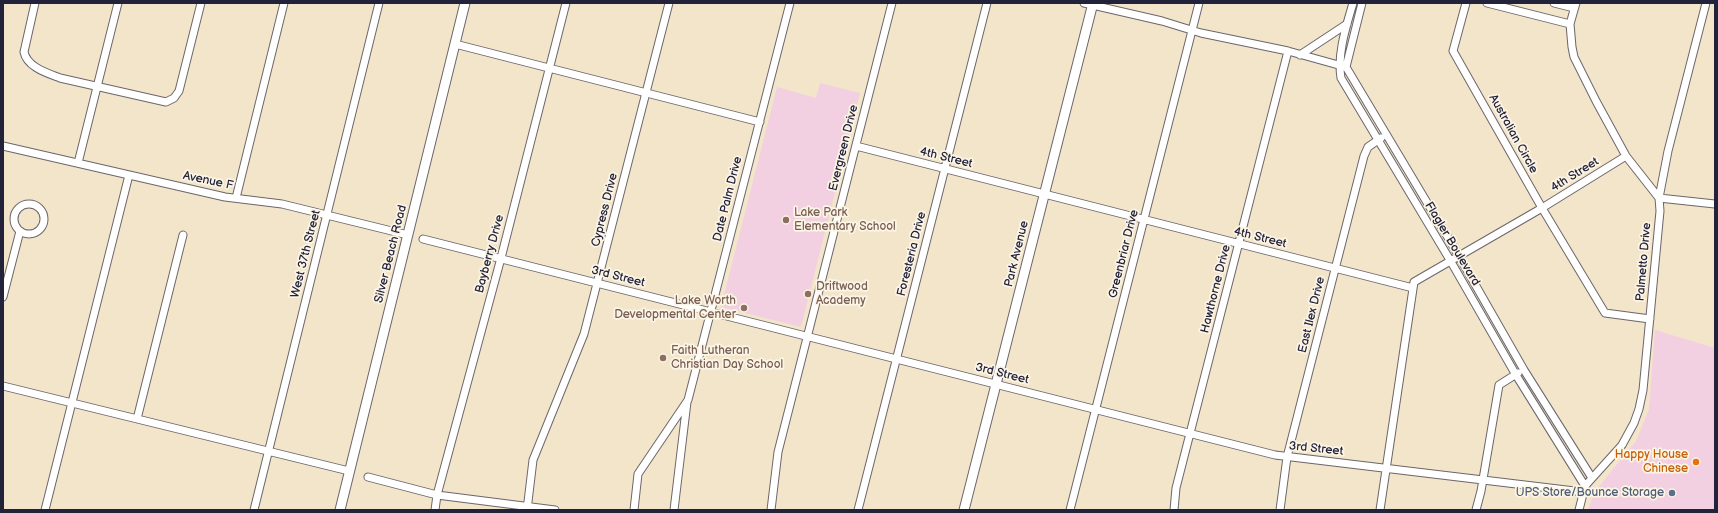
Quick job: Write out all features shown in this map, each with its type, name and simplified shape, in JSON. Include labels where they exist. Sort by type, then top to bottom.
[{"type":"street","points":[[35,3],[24,47],[25,57],[28,61],[49,74],[161,102],[170,101],[179,91],[201,3]]},
{"type":"street","points":[[78,163],[118,3]]},
{"type":"street","points":[[236,198],[284,3]]},
{"type":"street","name":"West 37th Street","points":[[254,510],[379,3]]},
{"type":"street","name":"Silver Beach Road","points":[[340,510],[465,3]]},
{"type":"street","name":"Bayberry Drive","points":[[435,510],[437,495],[501,258],[566,3]]},
{"type":"street","name":"Cypress Drive","points":[[527,508],[534,460],[584,334],[669,3]]},
{"type":"street","name":"Date Palm Drive","points":[[674,510],[688,400],[790,3]]},
{"type":"street","name":"Evergreen Drive","points":[[771,510],[778,452],[892,3]]},
{"type":"street","name":"Foresteria Drive","points":[[858,510],[987,3]]},
{"type":"street","name":"Greenbriar Drive","points":[[1070,510],[1199,3]]},
{"type":"street","name":"Flagler Boulevard","points":[[1353,3],[1347,24],[1341,78],[1377,141],[1450,260],[1584,489]]},
{"type":"street","name":"Flagler Boulevard","points":[[1342,66],[1362,3]]},
{"type":"street","name":"Australian Circle","points":[[1466,3],[1453,51],[1542,208],[1605,313],[1650,319]]},
{"type":"street","points":[[1487,3],[1570,24]]},
{"type":"street","points":[[1554,3],[1575,6],[1570,24],[1572,47],[1577,62],[1626,156],[1659,198],[1715,204]]},
{"type":"street","name":"Palmetto Drive","points":[[1579,510],[1584,489],[1622,445],[1634,423],[1642,395],[1660,211],[1659,198],[1668,150],[1706,3]]},
{"type":"street","points":[[1090,4],[1200,33],[1288,51],[1300,56],[1342,66]]},
{"type":"street","name":"Park Avenue","points":[[964,510],[1044,194],[1090,4]]},
{"type":"street","points":[[1300,56],[1339,31],[1347,24]]},
{"type":"street","points":[[455,44],[760,122]]},
{"type":"street","name":"Hawthorne Drive","points":[[1174,510],[1176,488],[1288,51]]},
{"type":"street","name":"Flagler Boulevard","points":[[1342,66],[1386,135],[1524,370],[1592,478]]},
{"type":"street","name":"East Ilex Drive","points":[[1280,510],[1287,457],[1364,156],[1368,147],[1386,135]]},
{"type":"street","name":"Avenue F","points":[[3,146],[236,198],[282,204],[408,235]]},
{"type":"street","name":"4th Street","points":[[856,146],[1413,288],[1414,282],[1542,208],[1626,156]]},
{"type":"street","points":[[45,510],[129,175]]},
{"type":"street","points":[[3,297],[20,231],[15,222],[17,211],[24,206],[29,205],[38,208],[44,219],[41,229],[33,234],[20,231]]},
{"type":"street","points":[[137,419],[183,235]]},
{"type":"street","name":"3rd Street","points":[[423,239],[1275,455],[1386,467],[1483,481],[1584,489]]},
{"type":"street","points":[[1380,510],[1413,288]]},
{"type":"street","points":[[1476,510],[1483,481],[1498,385],[1524,370]]},
{"type":"street","points":[[3,386],[349,472]]},
{"type":"street","name":"Date Palm Drive","points":[[634,510],[638,474],[688,400]]},
{"type":"street","points":[[368,477],[437,495],[527,508],[555,510]]},
{"type":"shaded area","name":"Lake Park Elementary School","points":[[820,83],[860,93],[801,327],[721,307],[777,87],[816,98]]},
{"type":"shaded area","points":[[1655,330],[1715,348],[1715,510],[1588,510],[1597,489],[1636,441],[1649,409]]},
{"type":"place","name":"Lake Park Elementary School","points":[[786,220]]},
{"type":"place","name":"Driftwood Academy","points":[[808,294]]},
{"type":"place","name":"Lake Worth Developmental Center","points":[[744,308]]},
{"type":"place","name":"Faith Lutheran Christian Day School","points":[[663,358]]},
{"type":"place","name":"Happy House Chinese","points":[[1696,462]]},
{"type":"place","name":"UPS Store/Bounce Storage","points":[[1672,493]]}]
